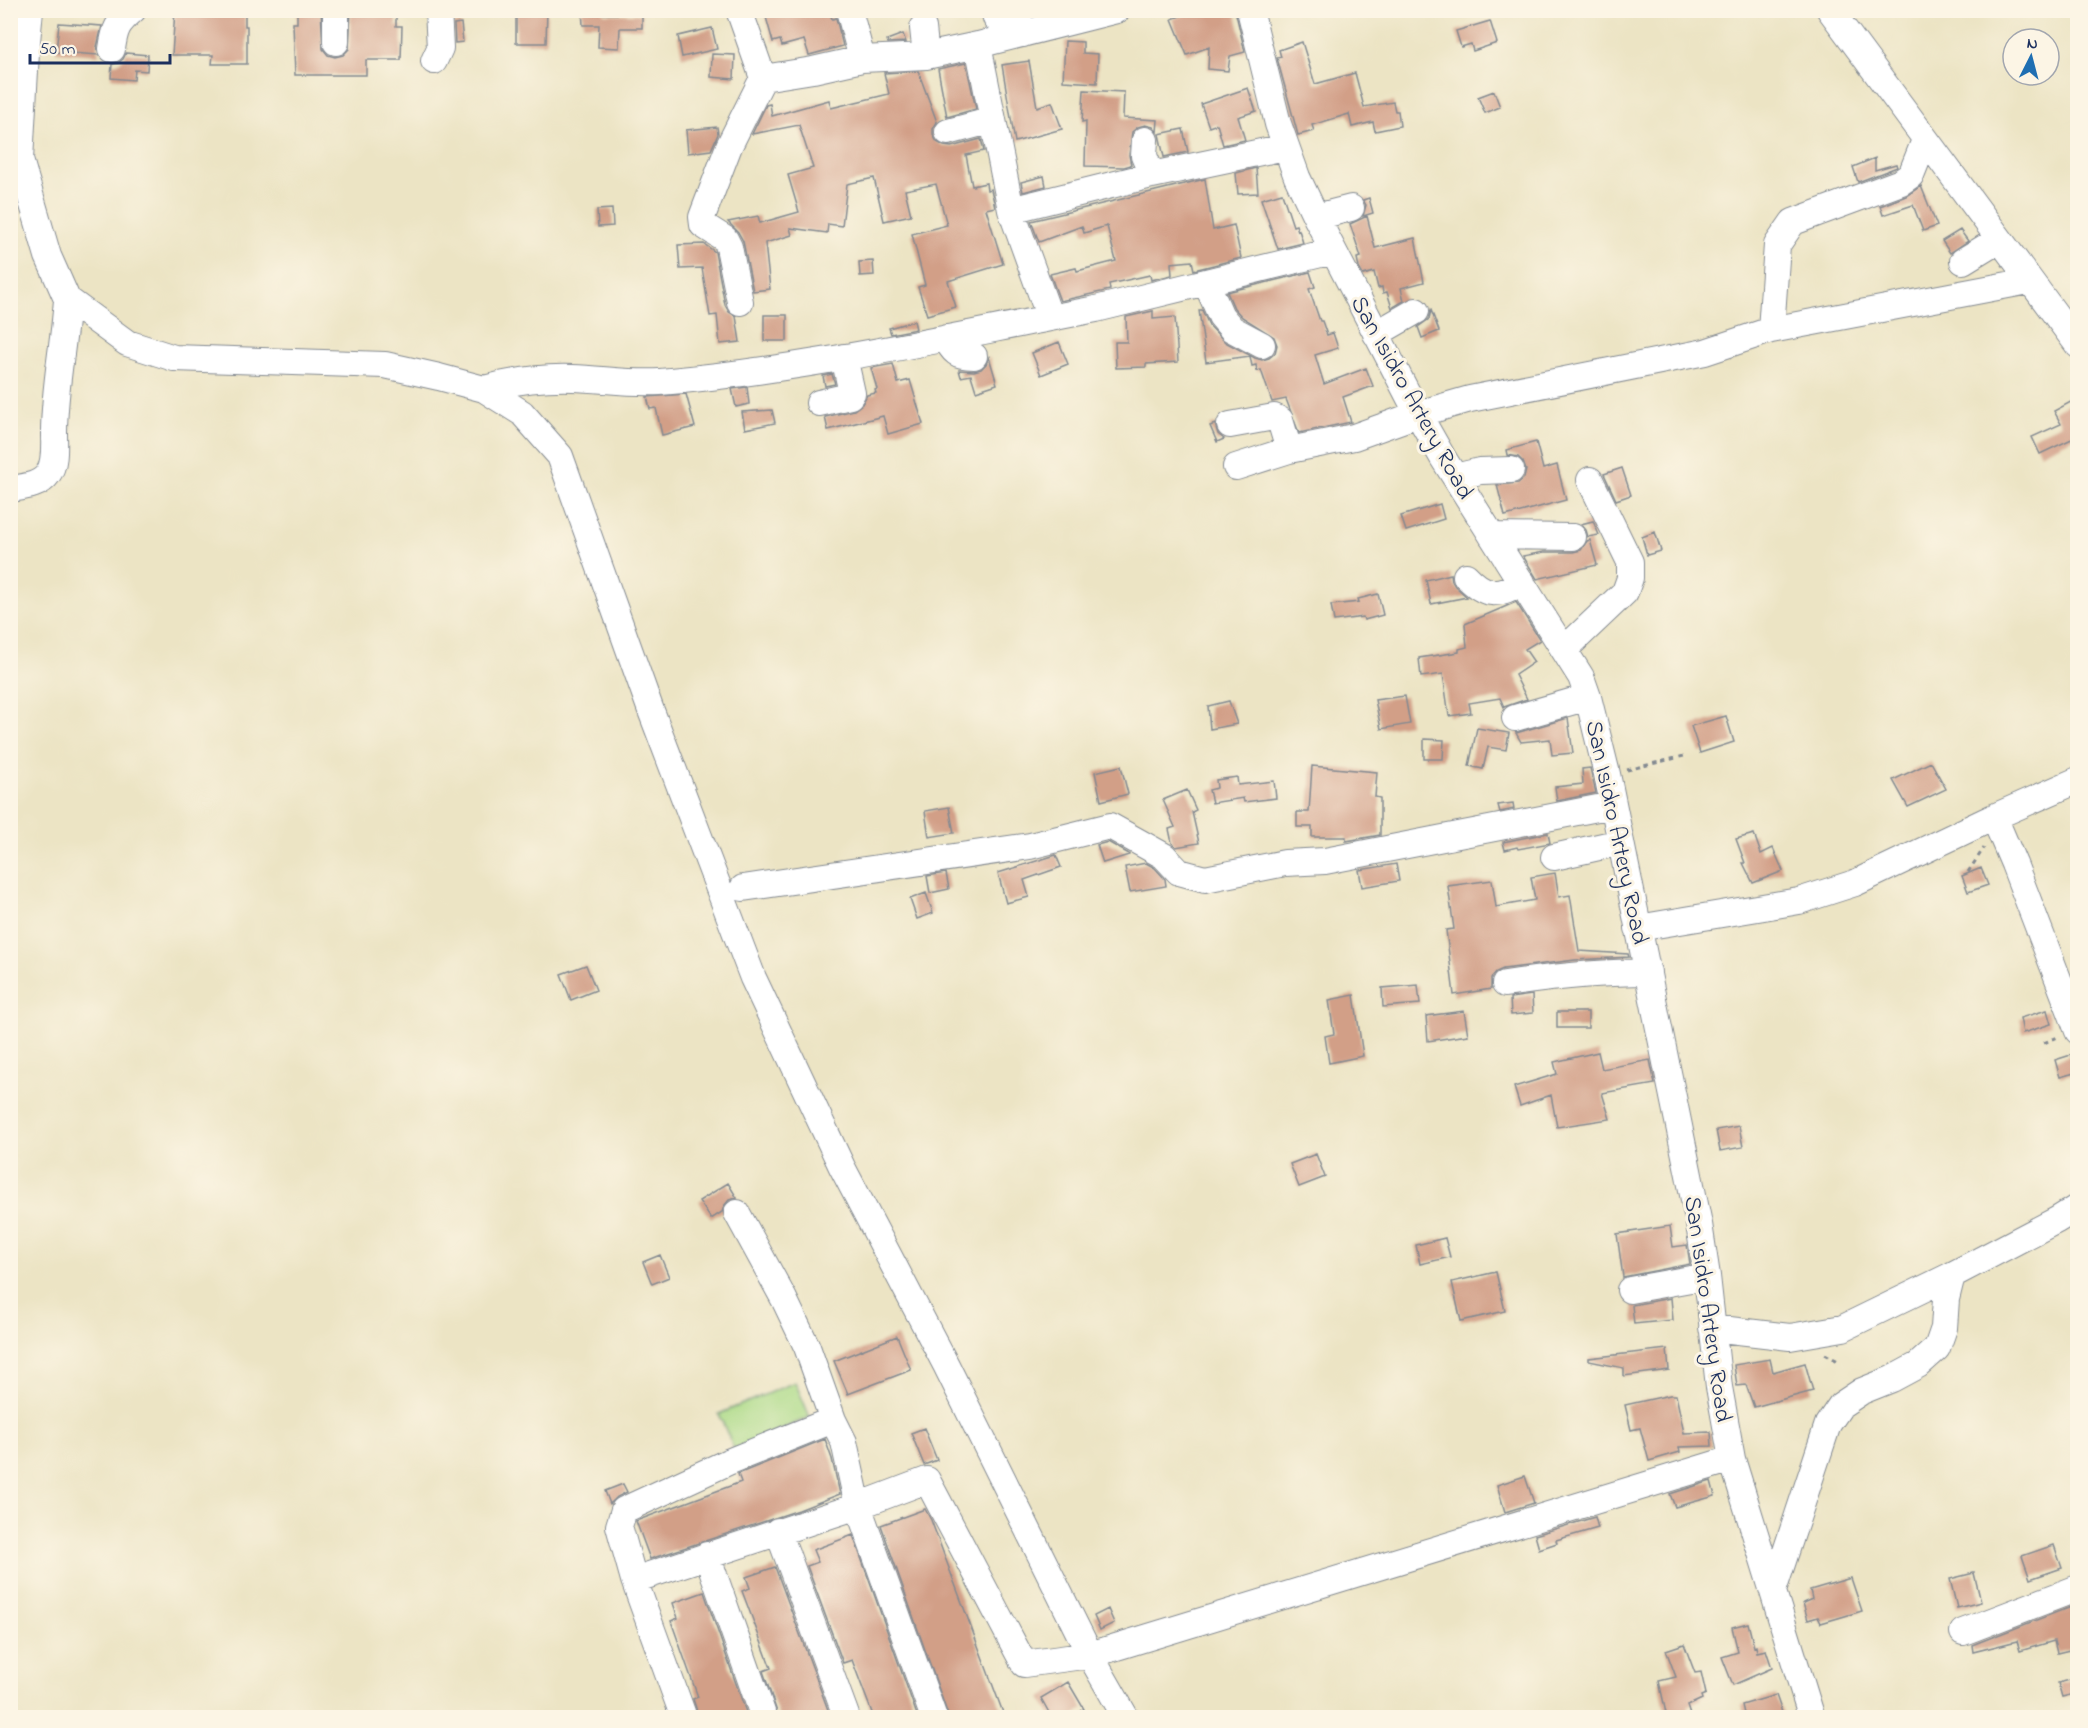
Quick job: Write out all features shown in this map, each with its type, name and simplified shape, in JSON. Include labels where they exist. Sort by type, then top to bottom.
[{"type":"street","points":[[10,489],[31,486],[48,474],[54,457],[55,390],[65,333],[67,299],[48,256],[15,156],[18,52],[30,10]]},
{"type":"street","points":[[112,49],[114,33],[119,22],[133,10]]},
{"type":"street","points":[[336,10],[336,42]]},
{"type":"street","points":[[434,61],[440,48],[438,10]]},
{"type":"street","points":[[739,10],[762,78],[729,146],[702,217],[703,225],[725,239],[729,247],[740,302]]},
{"type":"street","points":[[849,10],[862,59]]},
{"type":"street","points":[[994,10],[996,18],[1002,20],[1014,17],[1019,20],[1023,34]]},
{"type":"street","points":[[762,78],[862,59],[926,56],[1117,10]]},
{"type":"street","name":"San Isidro Artery Road","points":[[1251,10],[1285,147],[1316,217],[1418,414],[1581,677],[1588,697],[1607,774],[1699,1224],[1719,1387],[1732,1459],[1812,1718]]},
{"type":"street","points":[[1830,10],[2078,345]]},
{"type":"street","points":[[923,28],[926,56]]},
{"type":"street","points":[[978,45],[1011,210],[1050,318]]},
{"type":"street","points":[[948,132],[993,120]]},
{"type":"street","points":[[1145,140],[1144,156],[1152,175]]},
{"type":"street","points":[[1771,330],[1777,245],[1793,222],[1901,182],[1911,175],[1925,140]]},
{"type":"street","points":[[1011,210],[1152,175],[1285,147]]},
{"type":"street","points":[[1316,217],[1351,208]]},
{"type":"street","points":[[1963,261],[1998,239]]},
{"type":"street","points":[[484,389],[513,381],[571,378],[657,382],[844,357],[1050,318],[1333,251]]},
{"type":"street","points":[[1236,467],[1289,450],[1354,437],[1418,414],[1470,399],[1705,352],[1771,330],[2029,280]]},
{"type":"street","points":[[1206,282],[1221,316],[1232,329],[1262,345]]},
{"type":"street","points":[[67,299],[126,343],[174,358],[385,365],[484,389],[522,413],[560,456],[650,708],[753,978],[842,1167],[946,1365],[1090,1655],[1126,1718]]},
{"type":"street","points":[[1376,334],[1416,311]]},
{"type":"street","points":[[946,338],[954,352],[964,356],[974,356]]},
{"type":"street","points":[[819,403],[850,396],[852,393],[844,357]]},
{"type":"street","points":[[1230,425],[1274,417],[1280,420],[1289,450]]},
{"type":"street","points":[[1455,477],[1480,471],[1510,470]]},
{"type":"street","points":[[1564,650],[1625,592],[1630,578],[1630,562],[1590,480]]},
{"type":"street","points":[[1492,536],[1573,537]]},
{"type":"street","points":[[1466,576],[1478,588],[1490,593],[1507,590],[1522,582]]},
{"type":"street","points":[[1515,718],[1588,697]]},
{"type":"street","points":[[1638,928],[1745,911],[1810,897],[1855,883],[2078,780]]},
{"type":"street","points":[[743,888],[1030,846],[1110,825],[1164,856],[1179,873],[1205,879],[1285,863],[1325,861],[1613,805]]},
{"type":"street","points":[[1994,817],[2078,1031]]},
{"type":"street","points":[[1554,857],[1621,842]]},
{"type":"street","points":[[1505,984],[1562,976],[1648,972]]},
{"type":"street","points":[[1712,1328],[1790,1337],[1843,1328],[1952,1275],[2078,1207]]},
{"type":"street","points":[[737,1213],[784,1299],[844,1442],[858,1506],[934,1718]]},
{"type":"street","points":[[1773,1591],[1828,1424],[1841,1405],[1862,1390],[1892,1379],[1918,1365],[1937,1348],[1944,1328],[1946,1299],[1952,1275]]},
{"type":"street","points":[[1630,1290],[1707,1276]]},
{"type":"street","points":[[684,1718],[634,1580],[619,1526],[624,1510],[728,1462],[833,1420]]},
{"type":"street","points":[[634,1580],[858,1506],[927,1480],[1024,1664],[1090,1655],[1732,1459]]},
{"type":"street","points":[[778,1531],[847,1718]]},
{"type":"street","points":[[707,1555],[764,1718]]},
{"type":"street","points":[[1963,1632],[2078,1588]]},
{"type":"path","points":[[1607,774],[1684,756]]},
{"type":"green space","points":[[795,1382],[810,1417],[734,1449],[719,1414]]},
{"type":"building","points":[[175,10],[245,10],[247,64],[212,64],[213,55],[172,55]]},
{"type":"building","points":[[297,10],[321,10],[323,49],[328,55],[335,57],[343,55],[349,49],[351,10],[396,10],[396,26],[402,26],[401,60],[366,60],[366,75],[295,75],[293,23],[297,23]]},
{"type":"building","points":[[516,10],[547,10],[546,43],[516,43]]},
{"type":"building","points":[[582,10],[603,10],[604,14],[642,14],[642,28],[620,28],[619,48],[598,47],[599,25],[583,25]]},
{"type":"building","points":[[764,10],[829,10],[832,19],[836,18],[843,46],[809,55],[804,40],[782,46],[780,40],[773,42]]},
{"type":"building","points":[[1196,10],[1235,10],[1245,52],[1230,56],[1228,71],[1208,69],[1209,47],[1187,55],[1172,19]]},
{"type":"building","points":[[1490,21],[1497,43],[1473,51],[1471,44],[1461,47],[1456,31]]},
{"type":"building","points":[[59,23],[102,26],[97,47],[99,55],[56,52]]},
{"type":"building","points":[[461,23],[463,42],[455,43],[454,24]]},
{"type":"building","points":[[712,28],[717,49],[682,57],[678,36]]},
{"type":"building","points":[[903,34],[906,42],[888,43],[887,40]]},
{"type":"building","points":[[1065,41],[1083,42],[1083,53],[1098,54],[1097,83],[1063,81]]},
{"type":"building","points":[[1302,42],[1315,84],[1355,73],[1364,107],[1393,102],[1395,111],[1398,111],[1400,126],[1375,131],[1373,122],[1352,127],[1349,114],[1312,125],[1314,131],[1298,135],[1277,58],[1281,57],[1279,50]]},
{"type":"building","points":[[126,53],[148,55],[147,71],[135,70],[134,80],[111,78],[112,64],[118,63]]},
{"type":"building","points":[[712,54],[735,55],[734,79],[711,77]]},
{"type":"building","points":[[1029,61],[1037,107],[1052,102],[1062,129],[1015,142],[1002,65]]},
{"type":"building","points":[[966,63],[976,109],[947,117],[938,69]]},
{"type":"building","points":[[918,71],[937,122],[933,135],[937,142],[951,147],[981,139],[984,151],[966,155],[972,186],[986,183],[987,190],[991,189],[995,207],[986,209],[1003,264],[948,281],[956,307],[927,315],[918,287],[925,285],[912,234],[947,225],[936,184],[905,190],[911,215],[884,221],[874,178],[847,184],[842,226],[828,224],[827,233],[790,228],[792,235],[765,243],[770,289],[753,291],[743,241],[728,222],[758,216],[760,223],[799,212],[788,175],[813,168],[799,125],[752,134],[766,105],[770,104],[772,116],[829,100],[831,108],[889,94],[884,73]]},
{"type":"building","points":[[1248,88],[1256,111],[1238,117],[1245,140],[1223,145],[1217,124],[1209,127],[1201,104]]},
{"type":"building","points":[[1084,90],[1124,92],[1123,118],[1158,120],[1157,132],[1153,127],[1145,125],[1132,132],[1129,155],[1131,165],[1124,167],[1085,166],[1086,121],[1082,122]]},
{"type":"building","points":[[1494,91],[1500,107],[1485,113],[1478,97]]},
{"type":"building","points":[[717,127],[718,134],[711,150],[688,153],[686,130]]},
{"type":"building","points":[[1183,129],[1188,152],[1164,157],[1159,134]]},
{"type":"building","points":[[1875,158],[1875,170],[1896,164],[1897,167],[1858,182],[1853,167]]},
{"type":"building","points":[[1256,168],[1258,193],[1238,194],[1236,173]]},
{"type":"building","points":[[1044,176],[1046,186],[1023,192],[1021,182]]},
{"type":"building","points":[[1205,179],[1213,230],[1234,225],[1241,258],[1194,270],[1192,261],[1171,263],[1172,275],[1151,280],[1150,275],[1109,284],[1110,290],[1060,301],[1050,274],[1076,268],[1077,271],[1116,261],[1107,226],[1084,233],[1082,226],[1039,242],[1031,221]]},
{"type":"building","points":[[1921,186],[1937,226],[1923,231],[1913,205],[1883,215],[1880,206],[1906,196]]},
{"type":"building","points":[[1282,193],[1293,226],[1296,225],[1299,230],[1303,243],[1278,249],[1261,199]]},
{"type":"building","points":[[1369,198],[1373,213],[1363,216],[1366,205],[1363,200]]},
{"type":"building","points":[[612,209],[613,226],[598,227],[597,210]]},
{"type":"building","points":[[1367,216],[1375,248],[1415,238],[1424,282],[1401,288],[1404,301],[1392,308],[1387,292],[1383,293],[1382,287],[1378,288],[1374,272],[1363,275],[1359,268],[1357,258],[1361,257],[1350,224]]},
{"type":"building","points":[[1960,230],[1968,241],[1950,253],[1942,241]]},
{"type":"building","points":[[704,244],[715,252],[725,305],[729,312],[736,316],[740,342],[720,344],[717,315],[710,316],[702,268],[680,269],[678,245]]},
{"type":"building","points":[[873,261],[874,275],[860,276],[859,262]]},
{"type":"building","points":[[1310,272],[1315,287],[1309,289],[1320,321],[1327,335],[1333,333],[1338,348],[1315,355],[1324,384],[1366,368],[1373,386],[1343,397],[1351,422],[1299,433],[1286,399],[1272,402],[1261,370],[1257,371],[1256,365],[1252,366],[1250,356],[1206,362],[1199,310],[1202,310],[1209,325],[1225,342],[1255,358],[1262,360],[1269,358],[1275,353],[1277,345],[1274,337],[1242,317],[1234,308],[1227,292]]},
{"type":"building","points":[[1431,310],[1439,331],[1422,338],[1418,327],[1429,319]]},
{"type":"building","points":[[1153,311],[1153,319],[1175,317],[1178,362],[1146,364],[1146,367],[1116,368],[1115,342],[1127,342],[1126,317]]},
{"type":"building","points":[[764,315],[787,315],[787,341],[764,341]]},
{"type":"building","points":[[914,321],[916,329],[891,334],[889,328]]},
{"type":"building","points":[[1059,342],[1068,364],[1041,375],[1032,353]]},
{"type":"building","points":[[989,357],[997,384],[976,391],[971,375],[961,377],[959,370],[981,369]]},
{"type":"building","points":[[893,364],[898,383],[910,380],[923,424],[888,434],[883,416],[828,430],[825,417],[854,410],[862,404],[867,395],[876,393],[871,368]]},
{"type":"building","points":[[832,374],[835,384],[825,386],[823,376]]},
{"type":"building","points":[[747,387],[749,404],[736,407],[732,389]]},
{"type":"building","points":[[686,394],[695,427],[662,435],[656,408],[650,409],[647,397]]},
{"type":"building","points":[[2078,398],[2078,436],[2040,454],[2032,437],[2061,424],[2054,411]]},
{"type":"building","points":[[772,410],[775,423],[745,429],[742,412]]},
{"type":"building","points":[[1215,424],[1218,434],[1224,439],[1217,442],[1210,426]]},
{"type":"building","points":[[1536,442],[1543,469],[1557,465],[1566,500],[1505,516],[1497,485],[1518,483],[1524,478],[1526,470],[1523,462],[1518,457],[1508,455],[1507,450]]},
{"type":"building","points":[[1622,468],[1631,495],[1616,500],[1604,474]]},
{"type":"building","points":[[1440,504],[1444,519],[1406,531],[1401,516]]},
{"type":"building","points":[[1593,521],[1599,535],[1588,537],[1581,524]]},
{"type":"building","points":[[1655,532],[1661,551],[1647,555],[1642,537]]},
{"type":"building","points":[[1590,540],[1597,565],[1537,579],[1523,556],[1544,552],[1573,552],[1581,550]]},
{"type":"building","points":[[1451,574],[1455,586],[1467,597],[1431,604],[1426,580]]},
{"type":"building","points":[[1378,594],[1383,615],[1364,620],[1363,617],[1334,621],[1331,605],[1359,602],[1358,599]]},
{"type":"building","points":[[1516,602],[1540,640],[1525,649],[1534,662],[1515,675],[1527,699],[1504,707],[1500,698],[1469,703],[1471,713],[1449,716],[1443,674],[1421,677],[1419,658],[1459,652],[1459,649],[1467,647],[1465,624]]},
{"type":"building","points":[[1405,696],[1410,724],[1381,729],[1375,700]]},
{"type":"building","points":[[1229,701],[1237,724],[1210,729],[1208,706]]},
{"type":"building","points":[[1726,716],[1734,742],[1700,753],[1691,726]]},
{"type":"building","points":[[1568,718],[1573,753],[1552,755],[1550,739],[1521,742],[1516,733]]},
{"type":"building","points":[[1477,728],[1509,733],[1506,750],[1488,747],[1483,769],[1469,766]]},
{"type":"building","points":[[1424,739],[1444,740],[1443,759],[1424,759]]},
{"type":"building","points":[[1931,762],[1946,789],[1908,807],[1893,780]]},
{"type":"building","points":[[1121,766],[1128,794],[1101,801],[1095,772]]},
{"type":"building","points":[[1312,766],[1377,772],[1375,797],[1380,798],[1380,835],[1346,841],[1346,837],[1312,837],[1312,827],[1297,827],[1297,812],[1309,812]]},
{"type":"building","points":[[1590,768],[1596,793],[1557,801],[1555,787],[1583,784],[1582,769]]},
{"type":"building","points":[[1237,777],[1238,785],[1274,781],[1276,798],[1244,802],[1243,798],[1212,803],[1209,790],[1217,788],[1216,780]]},
{"type":"building","points":[[1187,790],[1196,810],[1192,812],[1199,843],[1176,847],[1172,843],[1169,829],[1175,827],[1163,800]]},
{"type":"building","points":[[1513,803],[1514,809],[1500,812],[1498,805]]},
{"type":"building","points":[[949,807],[954,833],[929,837],[925,811]]},
{"type":"building","points":[[1548,833],[1550,843],[1505,850],[1503,842]]},
{"type":"building","points":[[1754,834],[1761,854],[1773,848],[1783,871],[1753,883],[1743,863],[1745,863],[1736,839]]},
{"type":"building","points":[[1108,842],[1129,855],[1103,863],[1097,845]]},
{"type":"building","points":[[1056,855],[1061,867],[1024,880],[1029,897],[1006,903],[998,873]]},
{"type":"building","points":[[1146,863],[1155,868],[1165,879],[1166,886],[1130,892],[1125,867]]},
{"type":"building","points":[[1396,864],[1399,881],[1362,887],[1359,870]]},
{"type":"building","points":[[1981,868],[1988,885],[1968,892],[1962,876]]},
{"type":"building","points":[[946,873],[949,889],[930,893],[927,876]]},
{"type":"building","points":[[1555,873],[1559,897],[1570,895],[1579,951],[1628,954],[1629,957],[1575,960],[1503,969],[1491,978],[1491,989],[1454,995],[1446,930],[1454,929],[1448,886],[1492,880],[1496,907],[1535,900],[1531,877]]},
{"type":"building","points":[[926,893],[933,913],[917,919],[910,899]]},
{"type":"building","points":[[586,965],[596,990],[571,1000],[561,974]]},
{"type":"building","points":[[1418,985],[1420,1004],[1383,1007],[1382,988]]},
{"type":"building","points":[[1354,995],[1363,1056],[1329,1063],[1325,1036],[1334,1034],[1329,1000]]},
{"type":"building","points":[[1532,995],[1533,1013],[1511,1015],[1510,998]]},
{"type":"building","points":[[2047,1010],[2051,1024],[2023,1033],[2020,1018]]},
{"type":"building","points":[[1464,1011],[1468,1035],[1428,1041],[1426,1016]]},
{"type":"building","points":[[1557,1012],[1588,1012],[1588,1028],[1557,1028]]},
{"type":"building","points":[[1598,1052],[1602,1069],[1650,1060],[1655,1084],[1602,1093],[1610,1119],[1557,1127],[1551,1095],[1520,1106],[1514,1087],[1557,1074],[1554,1062]]},
{"type":"building","points":[[2074,1054],[2078,1072],[2060,1077],[2055,1060]]},
{"type":"building","points":[[1739,1126],[1743,1147],[1720,1151],[1716,1130]]},
{"type":"building","points":[[1316,1154],[1325,1177],[1299,1187],[1290,1164]]},
{"type":"building","points":[[728,1183],[737,1198],[729,1200],[722,1212],[711,1219],[699,1201]]},
{"type":"building","points":[[1670,1226],[1673,1247],[1687,1245],[1690,1264],[1623,1277],[1617,1234]]},
{"type":"building","points":[[1445,1238],[1450,1257],[1420,1264],[1416,1245]]},
{"type":"building","points":[[660,1255],[669,1277],[652,1284],[643,1262]]},
{"type":"building","points":[[1496,1272],[1505,1311],[1461,1321],[1452,1282]]},
{"type":"building","points":[[1671,1298],[1673,1320],[1634,1324],[1632,1305]]},
{"type":"building","points":[[897,1336],[911,1370],[848,1394],[834,1361]]},
{"type":"building","points":[[1667,1349],[1669,1370],[1624,1376],[1624,1368],[1589,1361],[1589,1358]]},
{"type":"building","points":[[1770,1359],[1773,1372],[1805,1363],[1813,1391],[1754,1407],[1746,1385],[1737,1386],[1734,1365]]},
{"type":"building","points":[[1676,1395],[1684,1433],[1711,1432],[1712,1446],[1679,1447],[1680,1452],[1649,1461],[1640,1428],[1631,1430],[1625,1405]]},
{"type":"building","points":[[924,1428],[937,1460],[924,1465],[911,1433]]},
{"type":"building","points":[[825,1439],[840,1494],[799,1510],[650,1559],[636,1521],[741,1482],[738,1474]]},
{"type":"building","points":[[1525,1476],[1534,1503],[1505,1512],[1497,1485]]},
{"type":"building","points":[[1711,1481],[1715,1496],[1675,1507],[1670,1494]]},
{"type":"building","points":[[623,1484],[627,1492],[610,1504],[605,1491]]},
{"type":"building","points":[[925,1509],[1005,1718],[949,1718],[881,1525]]},
{"type":"building","points":[[1595,1517],[1598,1528],[1556,1540],[1557,1543],[1539,1549],[1535,1535]]},
{"type":"building","points":[[853,1535],[918,1718],[874,1718],[852,1660],[843,1663],[807,1566],[818,1562],[813,1550]]},
{"type":"building","points":[[2054,1545],[2062,1568],[2030,1579],[2022,1556]]},
{"type":"building","points":[[775,1567],[831,1718],[779,1718],[763,1671],[771,1668],[742,1591],[750,1588],[746,1577]]},
{"type":"building","points":[[1974,1573],[1981,1602],[1957,1608],[1950,1579]]},
{"type":"building","points":[[1851,1578],[1862,1611],[1821,1623],[1818,1617],[1808,1620],[1803,1603],[1812,1599],[1810,1590]]},
{"type":"building","points":[[704,1592],[748,1718],[700,1718],[698,1714],[693,1699],[698,1697],[671,1621],[678,1618],[673,1603]]},
{"type":"building","points":[[2078,1604],[2078,1619],[2073,1620],[2078,1636],[2078,1648],[2057,1653],[2054,1641],[2020,1651],[2017,1641],[1973,1652],[1972,1645]]},
{"type":"building","points":[[1108,1609],[1114,1623],[1100,1630],[1094,1616]]},
{"type":"building","points":[[1748,1623],[1754,1647],[1756,1646],[1757,1652],[1766,1650],[1772,1668],[1733,1685],[1722,1657],[1738,1652],[1732,1627]]},
{"type":"building","points":[[1684,1644],[1695,1673],[1701,1672],[1706,1694],[1701,1696],[1702,1699],[1687,1706],[1691,1718],[1667,1718],[1659,1681],[1676,1677],[1666,1650]]},
{"type":"building","points":[[2078,1678],[2078,1693],[2062,1697],[2058,1683]]},
{"type":"building","points":[[1068,1682],[1084,1709],[1070,1718],[1052,1718],[1041,1698]]},
{"type":"building","points":[[1776,1695],[1784,1718],[1745,1718],[1742,1705]]}]
